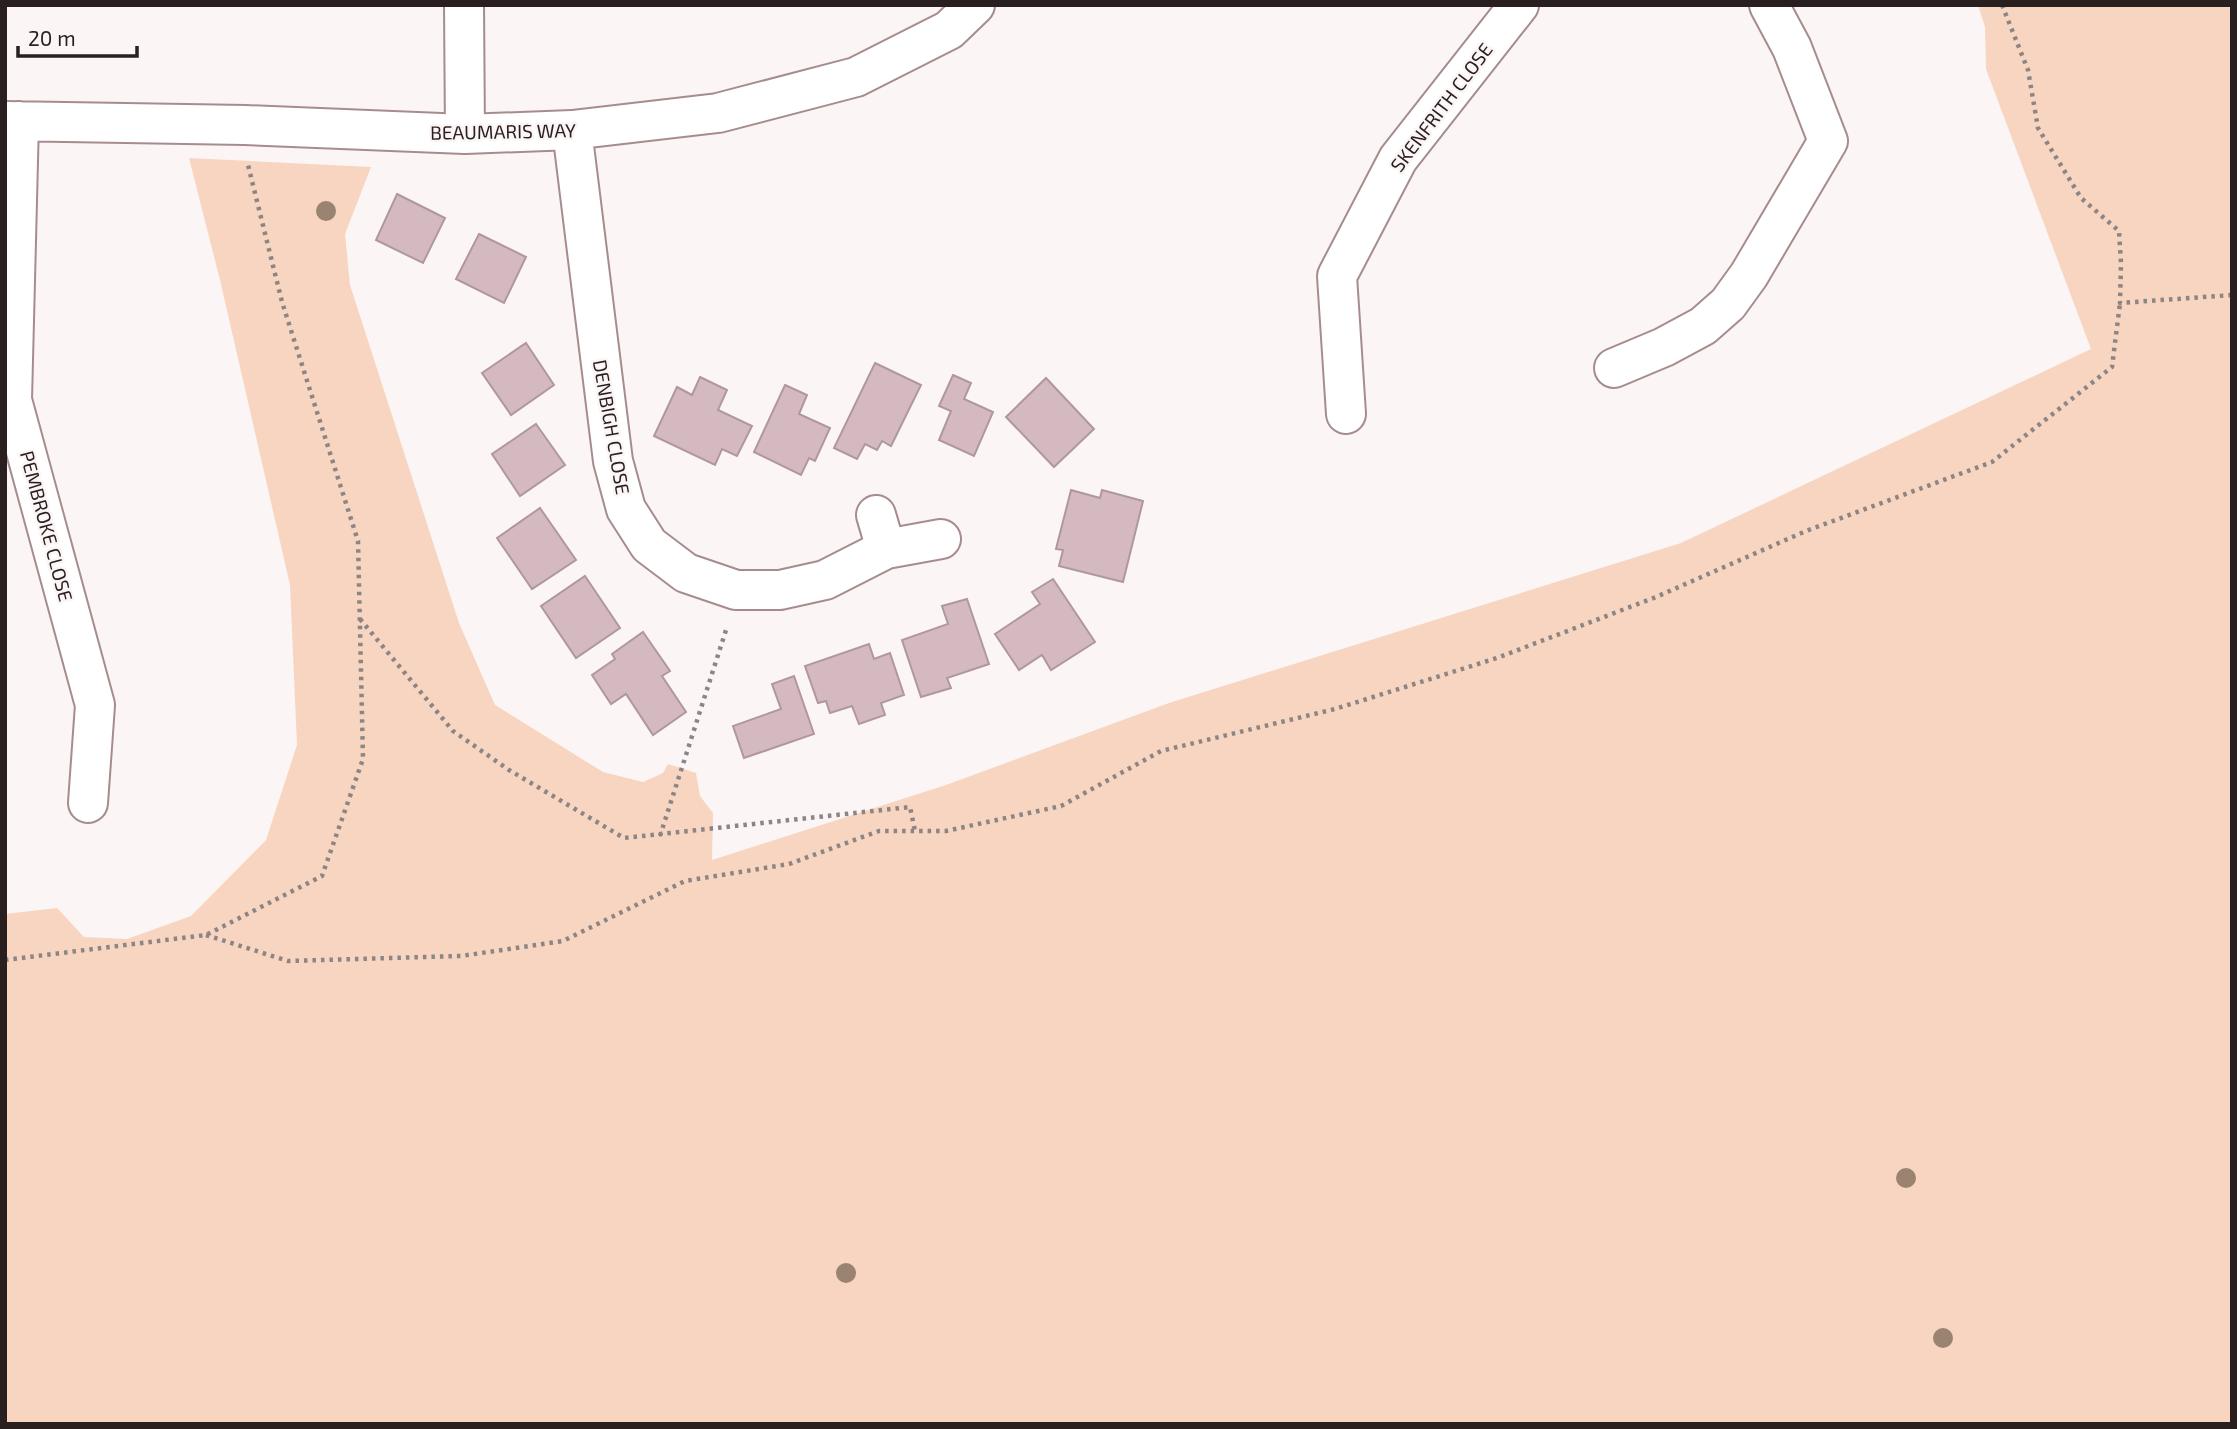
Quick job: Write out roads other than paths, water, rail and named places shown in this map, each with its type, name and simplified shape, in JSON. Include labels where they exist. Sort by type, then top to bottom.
[{"type":"street","points":[[464,5],[465,134]]},
{"type":"street","name":"BEAUMARIS WAY","points":[[12,121],[245,125],[465,134],[572,130],[718,113],[856,77],[949,30],[975,5]]},
{"type":"street","name":"SKENFRITH CLOSE","points":[[1346,414],[1337,276],[1398,159],[1519,5]]},
{"type":"street","points":[[1614,368],[1664,347],[1703,326],[1728,304],[1749,275],[1828,141],[1792,48],[1769,5]]},
{"type":"street","name":"PEMBROKE CLOSE","points":[[12,121],[12,400],[95,705],[88,803]]},
{"type":"street","name":"DENBIGH CLOSE","points":[[572,130],[613,461],[626,509],[649,545],[686,573],[736,590],[780,590],[825,580],[881,532],[941,540]]}]
